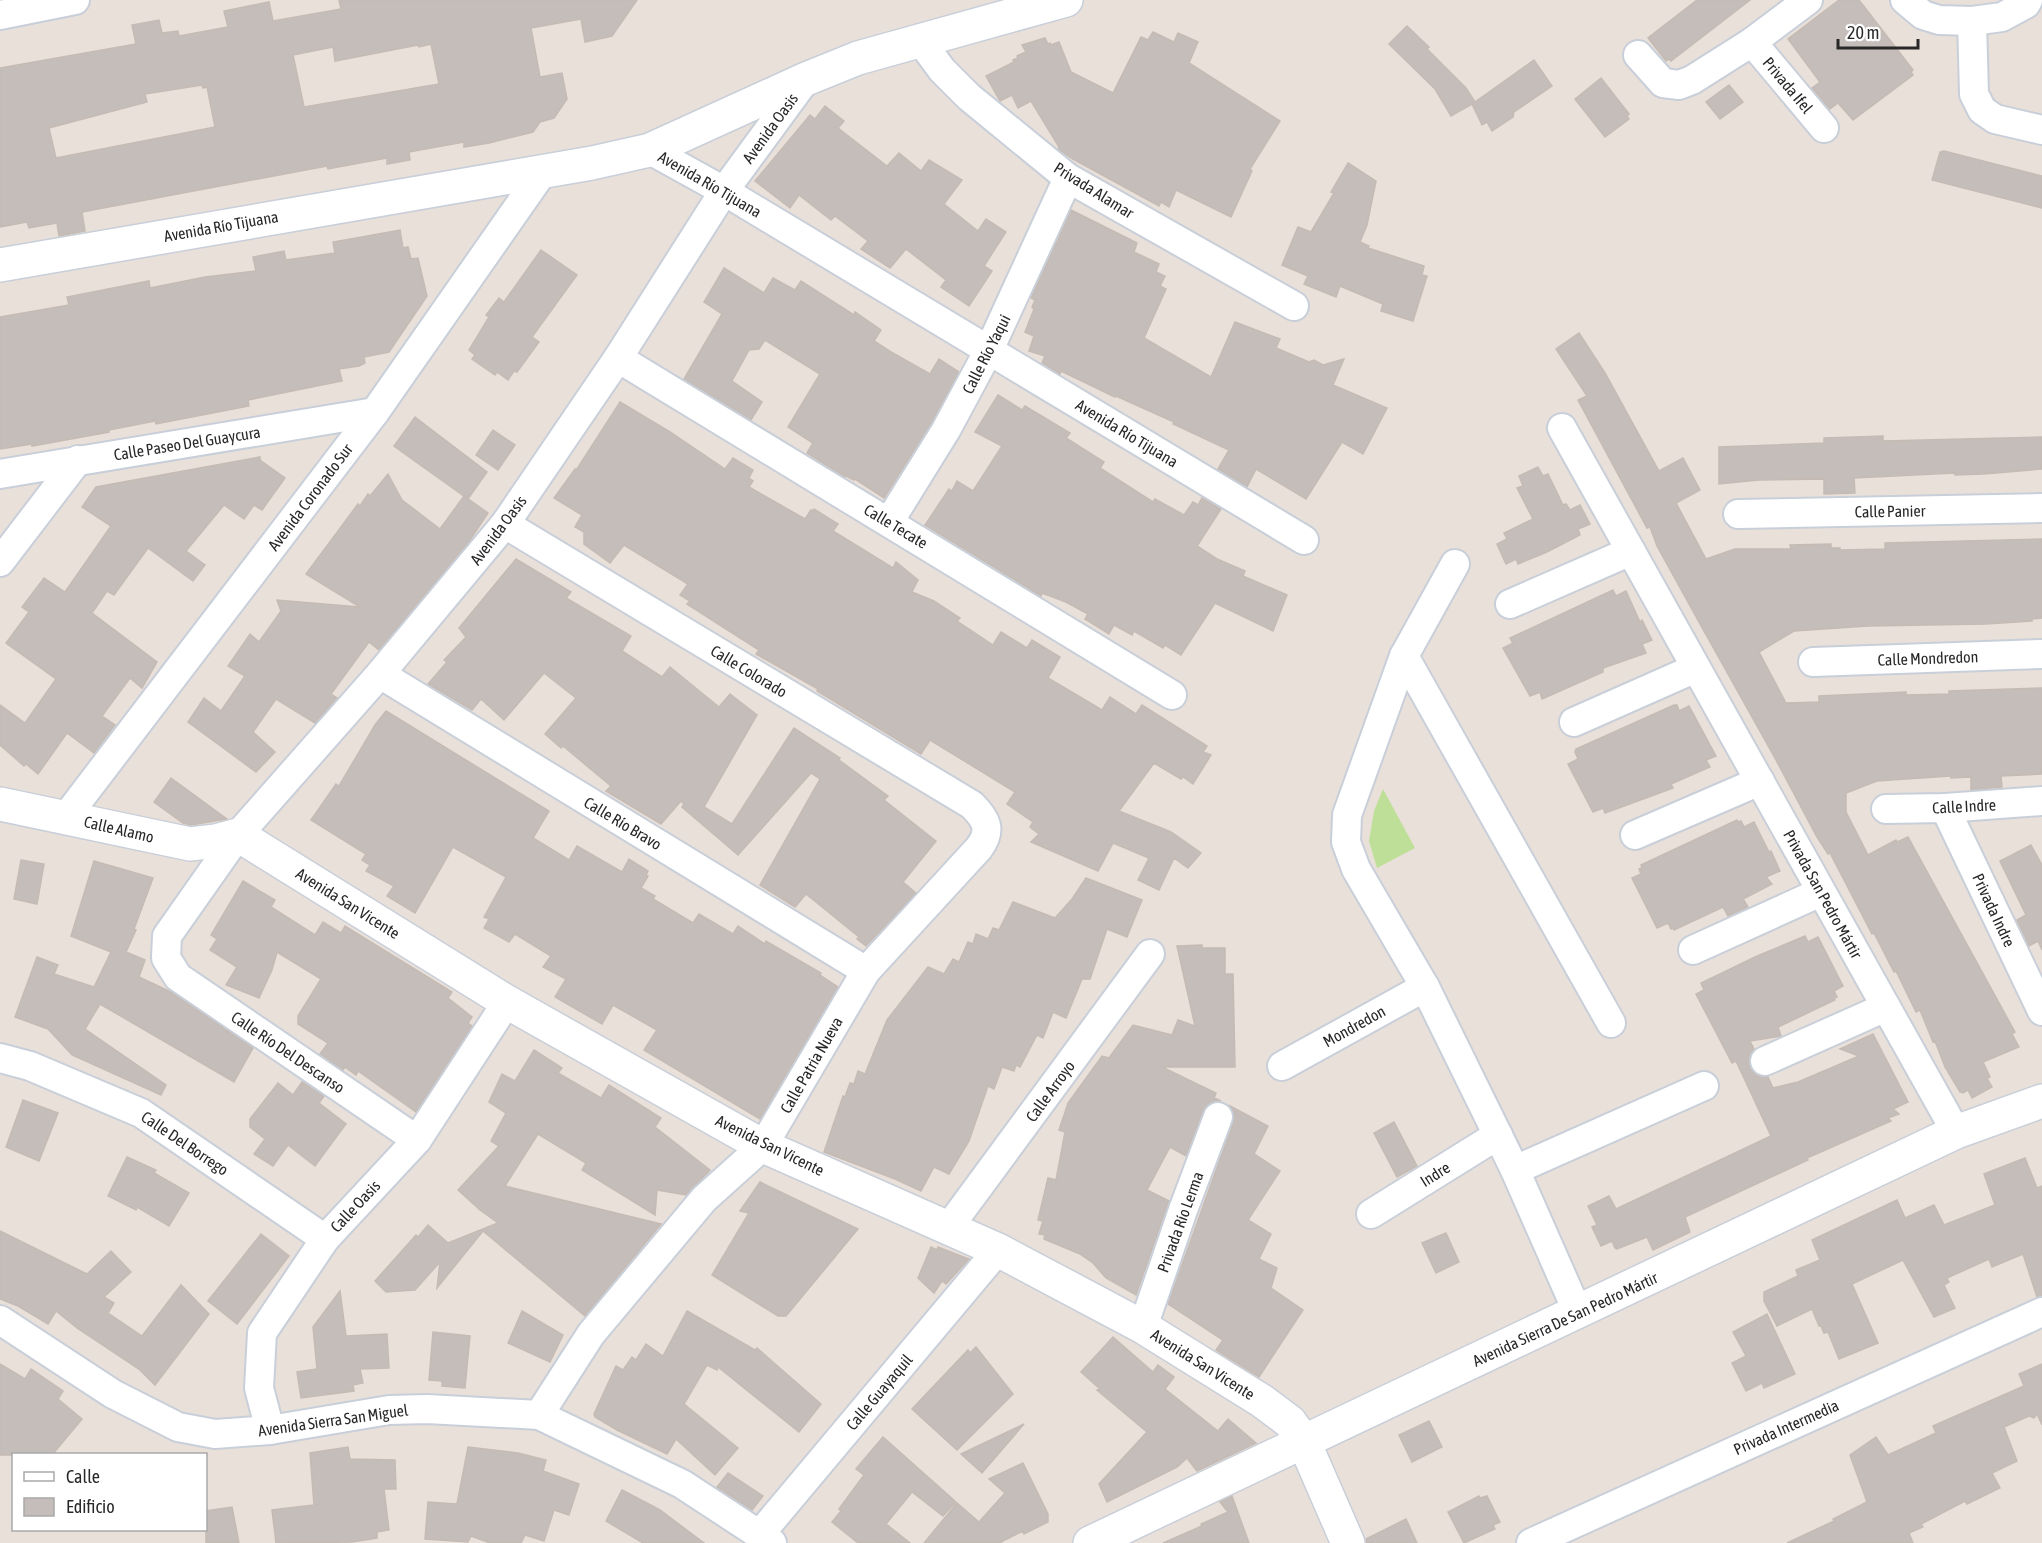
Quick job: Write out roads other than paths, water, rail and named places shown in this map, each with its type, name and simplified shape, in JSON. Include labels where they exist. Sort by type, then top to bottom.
[{"type":"street","points":[[0,15],[75,0]]},
{"type":"street","name":"Avenida Oasis","points":[[650,150],[806,79],[858,58],[1066,0]]},
{"type":"street","name":"Privada Ifel","points":[[1638,55],[1663,82],[1679,85],[1692,80],[1752,42],[1808,0]]},
{"type":"street","points":[[1905,0],[1923,15],[1939,20],[1972,21],[2002,17],[2026,4],[2028,0]]},
{"type":"street","points":[[1972,21],[1974,94],[1982,111],[1995,119],[2042,130]]},
{"type":"street","name":"Privada Alamar","points":[[920,40],[942,70],[969,98],[1068,178],[1294,306]]},
{"type":"street","name":"Privada Ifel","points":[[1752,42],[1824,128]]},
{"type":"street","name":"Avenida Oasis","points":[[166,958],[167,936],[238,835],[380,674],[505,524],[618,358],[724,190],[806,79]]},
{"type":"street","name":"Avenida Río Tijuana","points":[[0,265],[592,163],[650,150],[724,190],[1304,540]]},
{"type":"street","name":"Avenida Coronado Sur","points":[[66,818],[375,412],[544,170]]},
{"type":"street","name":"Calle Río Yaqui","points":[[889,522],[946,430],[989,350],[1068,178]]},
{"type":"street","name":"Calle Tecate","points":[[618,358],[1172,695]]},
{"type":"street","name":"Calle Paseo Del Guaycura","points":[[0,474],[375,412]]},
{"type":"street","name":"Privada San Pedro Mártir","points":[[1562,428],[1956,1132]]},
{"type":"street","points":[[0,562],[78,460]]},
{"type":"street","name":"Calle Panier","points":[[1738,514],[2042,508]]},
{"type":"street","name":"Calle Colorado","points":[[505,524],[972,805],[987,825]]},
{"type":"street","points":[[1510,604],[1631,551]]},
{"type":"street","points":[[1455,564],[1404,656],[1347,815],[1346,842],[1356,869],[1425,987],[1498,1135],[1578,1313]]},
{"type":"street","name":"Calle Mondredon","points":[[1813,662],[2042,654]]},
{"type":"street","points":[[1404,656],[1611,1023]]},
{"type":"street","points":[[1574,722],[1696,668]]},
{"type":"street","name":"Calle Río Bravo","points":[[380,674],[866,971]]},
{"type":"street","points":[[1635,835],[1760,781]]},
{"type":"street","name":"Calle Indre","points":[[1887,809],[1945,808],[2042,801]]},
{"type":"street","name":"Calle Alamo","points":[[0,804],[190,844],[216,842],[238,835]]},
{"type":"street","name":"Privada Indre","points":[[1945,808],[2042,1011]]},
{"type":"street","name":"Calle Patria Nueva","points":[[538,1415],[591,1334],[704,1199],[763,1146],[866,971],[979,848],[987,837],[987,825]]},
{"type":"street","name":"Avenida San Vicente","points":[[238,835],[507,1002],[763,1146],[998,1250],[1143,1327],[1262,1401],[1290,1422],[1304,1442],[1348,1543]]},
{"type":"street","points":[[1693,950],[1821,892]]},
{"type":"street","name":"Calle Arroyo","points":[[949,1227],[1150,954]]},
{"type":"street","name":"Calle Río Del Descanso","points":[[166,958],[178,977],[417,1140]]},
{"type":"street","name":"Mondredon","points":[[1282,1066],[1425,987]]},
{"type":"street","name":"Calle Oasis","points":[[270,1430],[259,1388],[262,1333],[325,1239],[417,1140],[507,1002]]},
{"type":"street","points":[[1765,1061],[1886,1007]]},
{"type":"street","name":"Calle Del Borrego","points":[[0,1058],[30,1066],[141,1113],[325,1239]]},
{"type":"street","points":[[1515,1170],[1704,1086]]},
{"type":"street","name":"Avenida Sierra De San Pedro Mártir","points":[[1090,1543],[1956,1132],[2042,1101]]},
{"type":"street","name":"Privada Río Lerma","points":[[1143,1327],[1218,1117]]},
{"type":"street","name":"Indre","points":[[1371,1214],[1498,1135]]},
{"type":"street","name":"Calle Guayaquil","points":[[766,1538],[998,1250]]},
{"type":"street","name":"Privada Intermedia","points":[[1531,1543],[2042,1312]]},
{"type":"street","name":"Avenida Sierra San Miguel","points":[[0,1320],[113,1394],[178,1427],[215,1434],[270,1430],[389,1410],[427,1409],[538,1415],[682,1484],[766,1538]]}]
